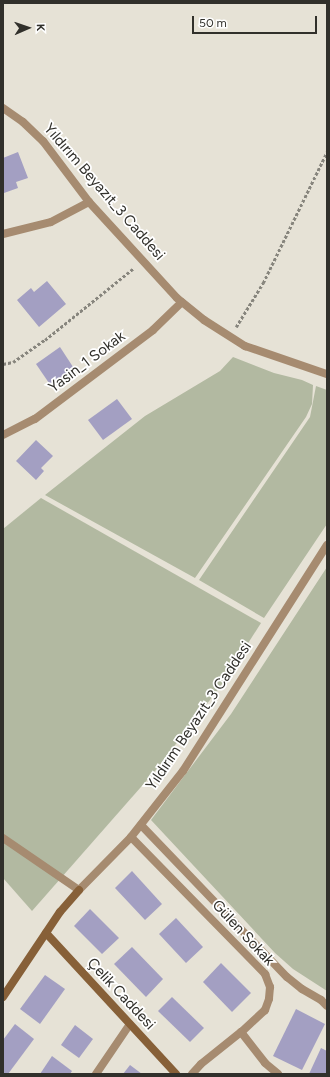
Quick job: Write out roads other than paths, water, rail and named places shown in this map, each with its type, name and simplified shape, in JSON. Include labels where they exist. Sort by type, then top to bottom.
[{"type":"street","name":"Yıldırım Beyazıt_3 Caddesi","points":[[3,108],[23,122],[43,142],[90,202],[182,302],[230,338],[244,346],[327,374]]},
{"type":"street","points":[[3,234],[51,222],[90,202]]},
{"type":"street","name":"Yasin_1 Sokak","points":[[3,435],[35,419],[153,330],[182,302]]},
{"type":"street","name":"Yıldırım Beyazıt_3 Caddesi","points":[[80,890],[131,837],[183,771],[327,545]]},
{"type":"street","points":[[141,824],[287,977],[302,989],[321,1000],[327,1006]]},
{"type":"street","name":"Gülen Sokak","points":[[131,837],[265,974],[270,987],[269,999],[265,1010],[241,1032],[201,1064],[192,1074]]},
{"type":"street","points":[[3,838],[80,890],[60,912],[3,997]]},
{"type":"street","name":"Çelik Caddesi","points":[[46,933],[176,1074]]},
{"type":"street","points":[[96,1074],[130,1024]]},
{"type":"street","points":[[241,1032],[265,1063],[278,1074]]}]
